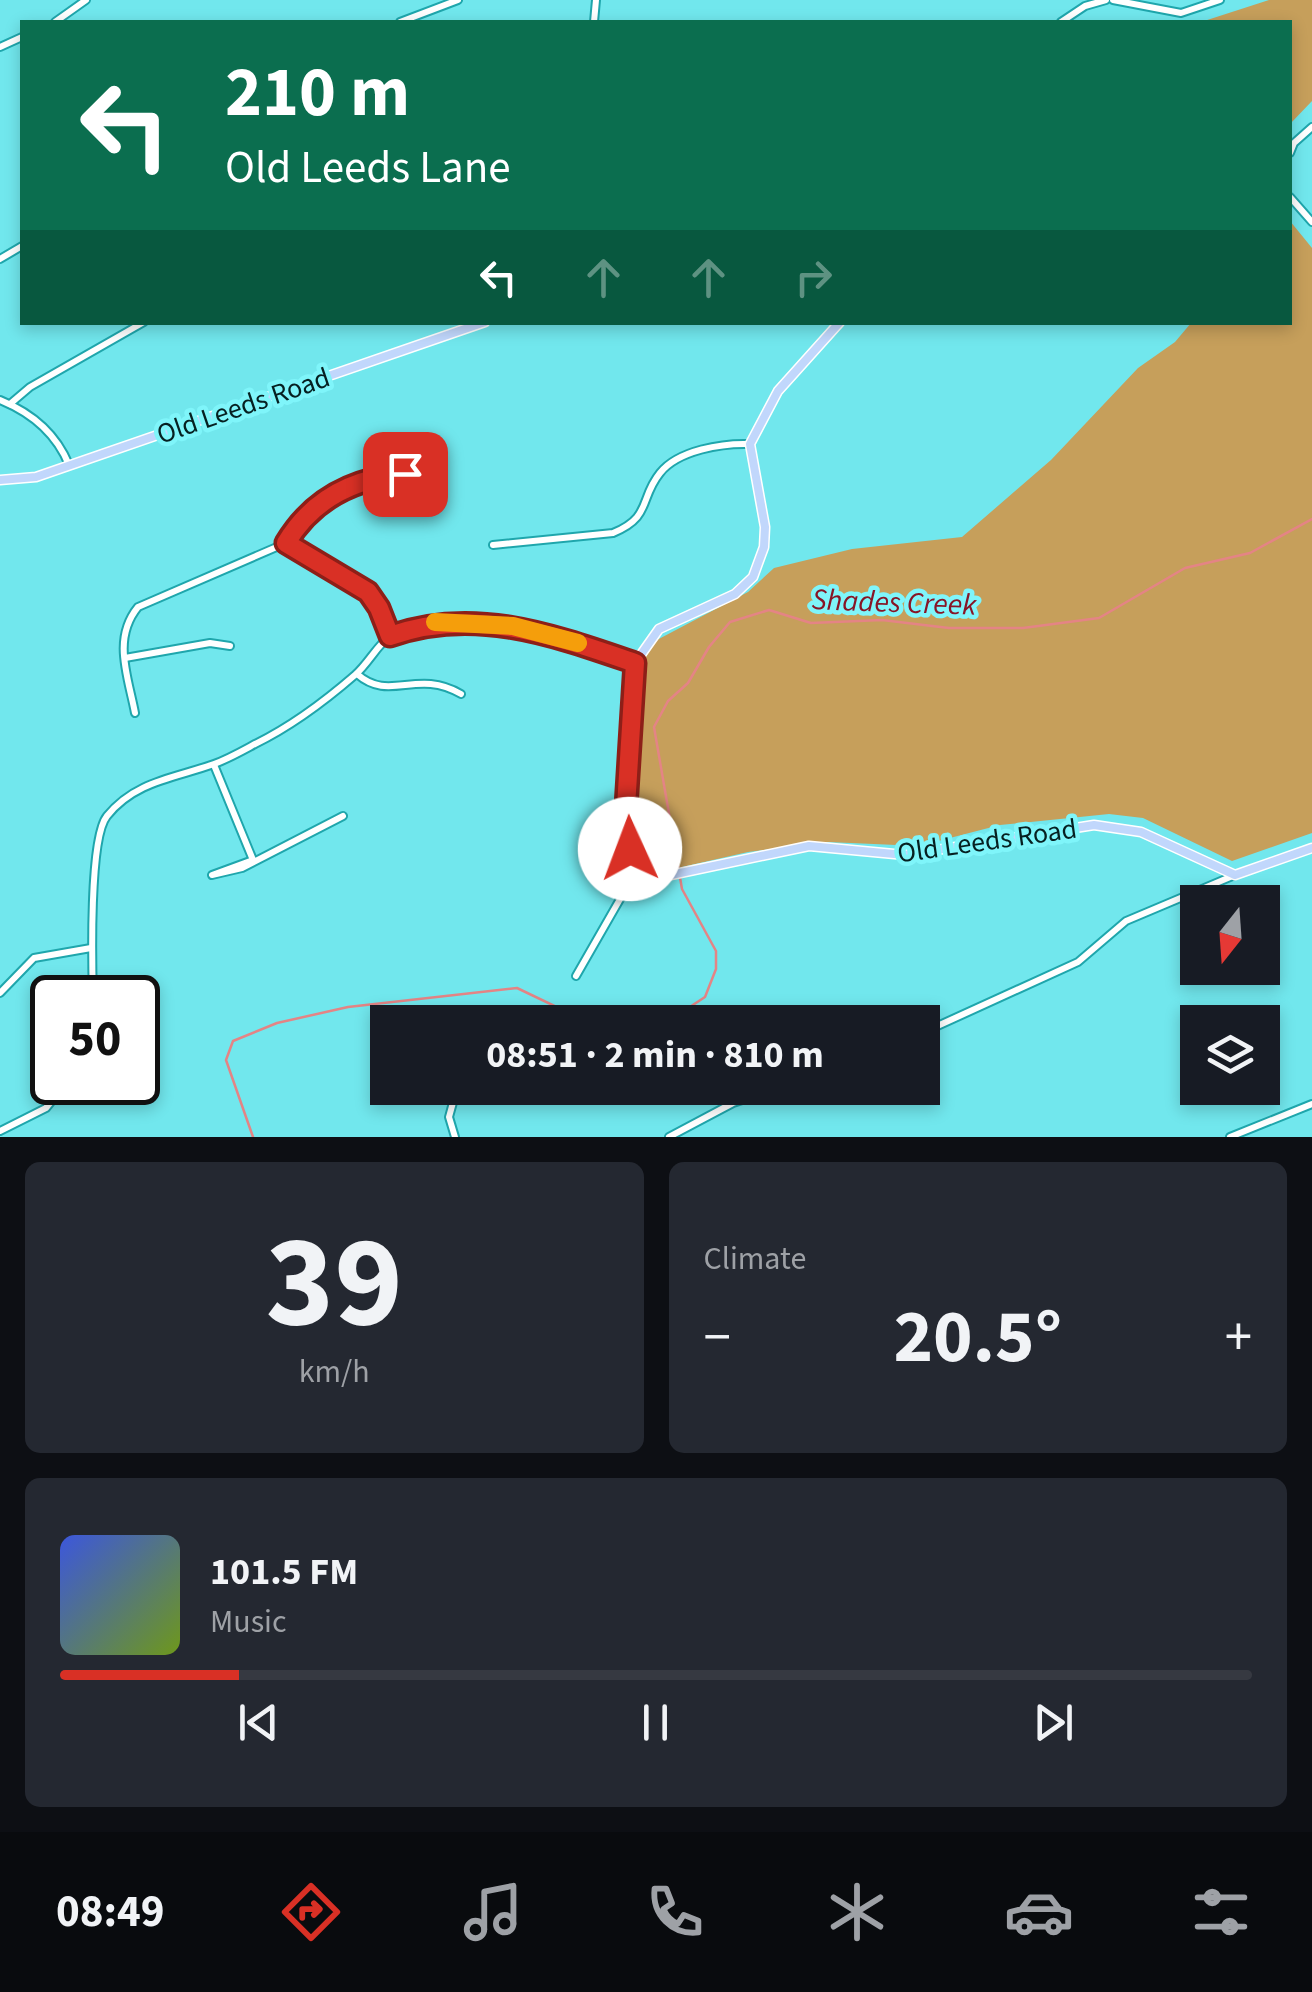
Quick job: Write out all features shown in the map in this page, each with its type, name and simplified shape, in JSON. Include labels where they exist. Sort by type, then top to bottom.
[{"type":"main road","name":"Old Leeds Road","points":[[0,480],[36,477],[476,325]]},
{"type":"main road","points":[[638,866],[625,823],[635,663],[659,630],[735,594],[753,577],[764,547],[764,527],[750,444],[778,390],[837,325]]},
{"type":"main road","name":"Old Leeds Road","points":[[638,866],[666,876],[809,846],[905,856],[1094,825],[1141,832],[1235,875]]},
{"type":"main road","points":[[1235,875],[1312,848]]},
{"type":"street","points":[[58,20],[86,0]]},
{"type":"street","points":[[405,20],[458,0]]},
{"type":"street","points":[[1064,20],[1085,6],[1109,0],[1181,13],[1220,0]]},
{"type":"street","points":[[1292,148],[1312,127]]},
{"type":"street","points":[[1292,199],[1312,222]]},
{"type":"street","points":[[10,404],[30,386],[139,325]]},
{"type":"street","points":[[0,400],[49,432],[69,465]]},
{"type":"street","points":[[493,545],[613,533],[630,526],[644,510],[654,482],[670,463],[685,455],[750,444]]},
{"type":"street","points":[[134,713],[122,642],[126,624],[138,608],[286,543],[342,486],[368,477],[405,474]]},
{"type":"street","points":[[286,543],[368,592],[390,636]]},
{"type":"street","points":[[92,975],[97,849],[104,819],[135,791],[180,772],[214,764],[284,730],[357,674],[390,636],[444,621],[513,626],[542,631],[635,663]]},
{"type":"street","points":[[126,658],[210,643],[230,646]]},
{"type":"street","points":[[357,674],[380,688],[432,680],[460,694]]},
{"type":"street","points":[[214,764],[253,860],[212,875],[242,868],[342,816]]},
{"type":"street","points":[[576,976],[638,866]]},
{"type":"street","points":[[940,1025],[1078,962],[1126,921],[1235,875]]},
{"type":"street","points":[[0,993],[34,958],[91,948]]},
{"type":"street","points":[[1230,1137],[1312,1104]]},
{"type":"street","points":[[0,1131],[48,1105]]},
{"type":"street","points":[[453,1105],[450,1117],[455,1137]]},
{"type":"street","points":[[669,1137],[730,1105]]},
{"type":"shaded area","points":[[1269,0],[1312,0],[1312,101],[1292,122],[1292,20],[1207,20]]},
{"type":"shaded area","points":[[1292,223],[1312,248],[1312,833],[1232,861],[1143,818],[1109,814],[1000,825],[919,846],[828,842],[748,852],[669,870],[653,866],[640,854],[631,821],[638,670],[655,641],[748,592],[774,568],[852,549],[962,537],[1051,460],[1138,368],[1175,342],[1189,325],[1292,325]]},
{"type":"waterway","name":"Shades Creek","points":[[693,1005],[705,997],[716,969],[716,951],[682,889],[654,727],[668,701],[688,683],[709,647],[730,622],[769,610],[811,623],[882,620],[949,628],[1023,628],[1099,618],[1185,568],[1250,553],[1312,519]]},
{"type":"waterway","name":"Shades Creek","points":[[253,1137],[226,1060],[233,1041],[277,1023],[348,1007],[517,988],[552,1005]]},
{"type":"slow traffic","points":[[435,622],[513,626],[578,643]]},
{"type":"route","points":[[405,474],[368,477],[342,486],[286,543],[294,552],[368,592],[390,636],[444,621],[513,626],[542,631],[635,663],[625,823],[630,849]]}]
